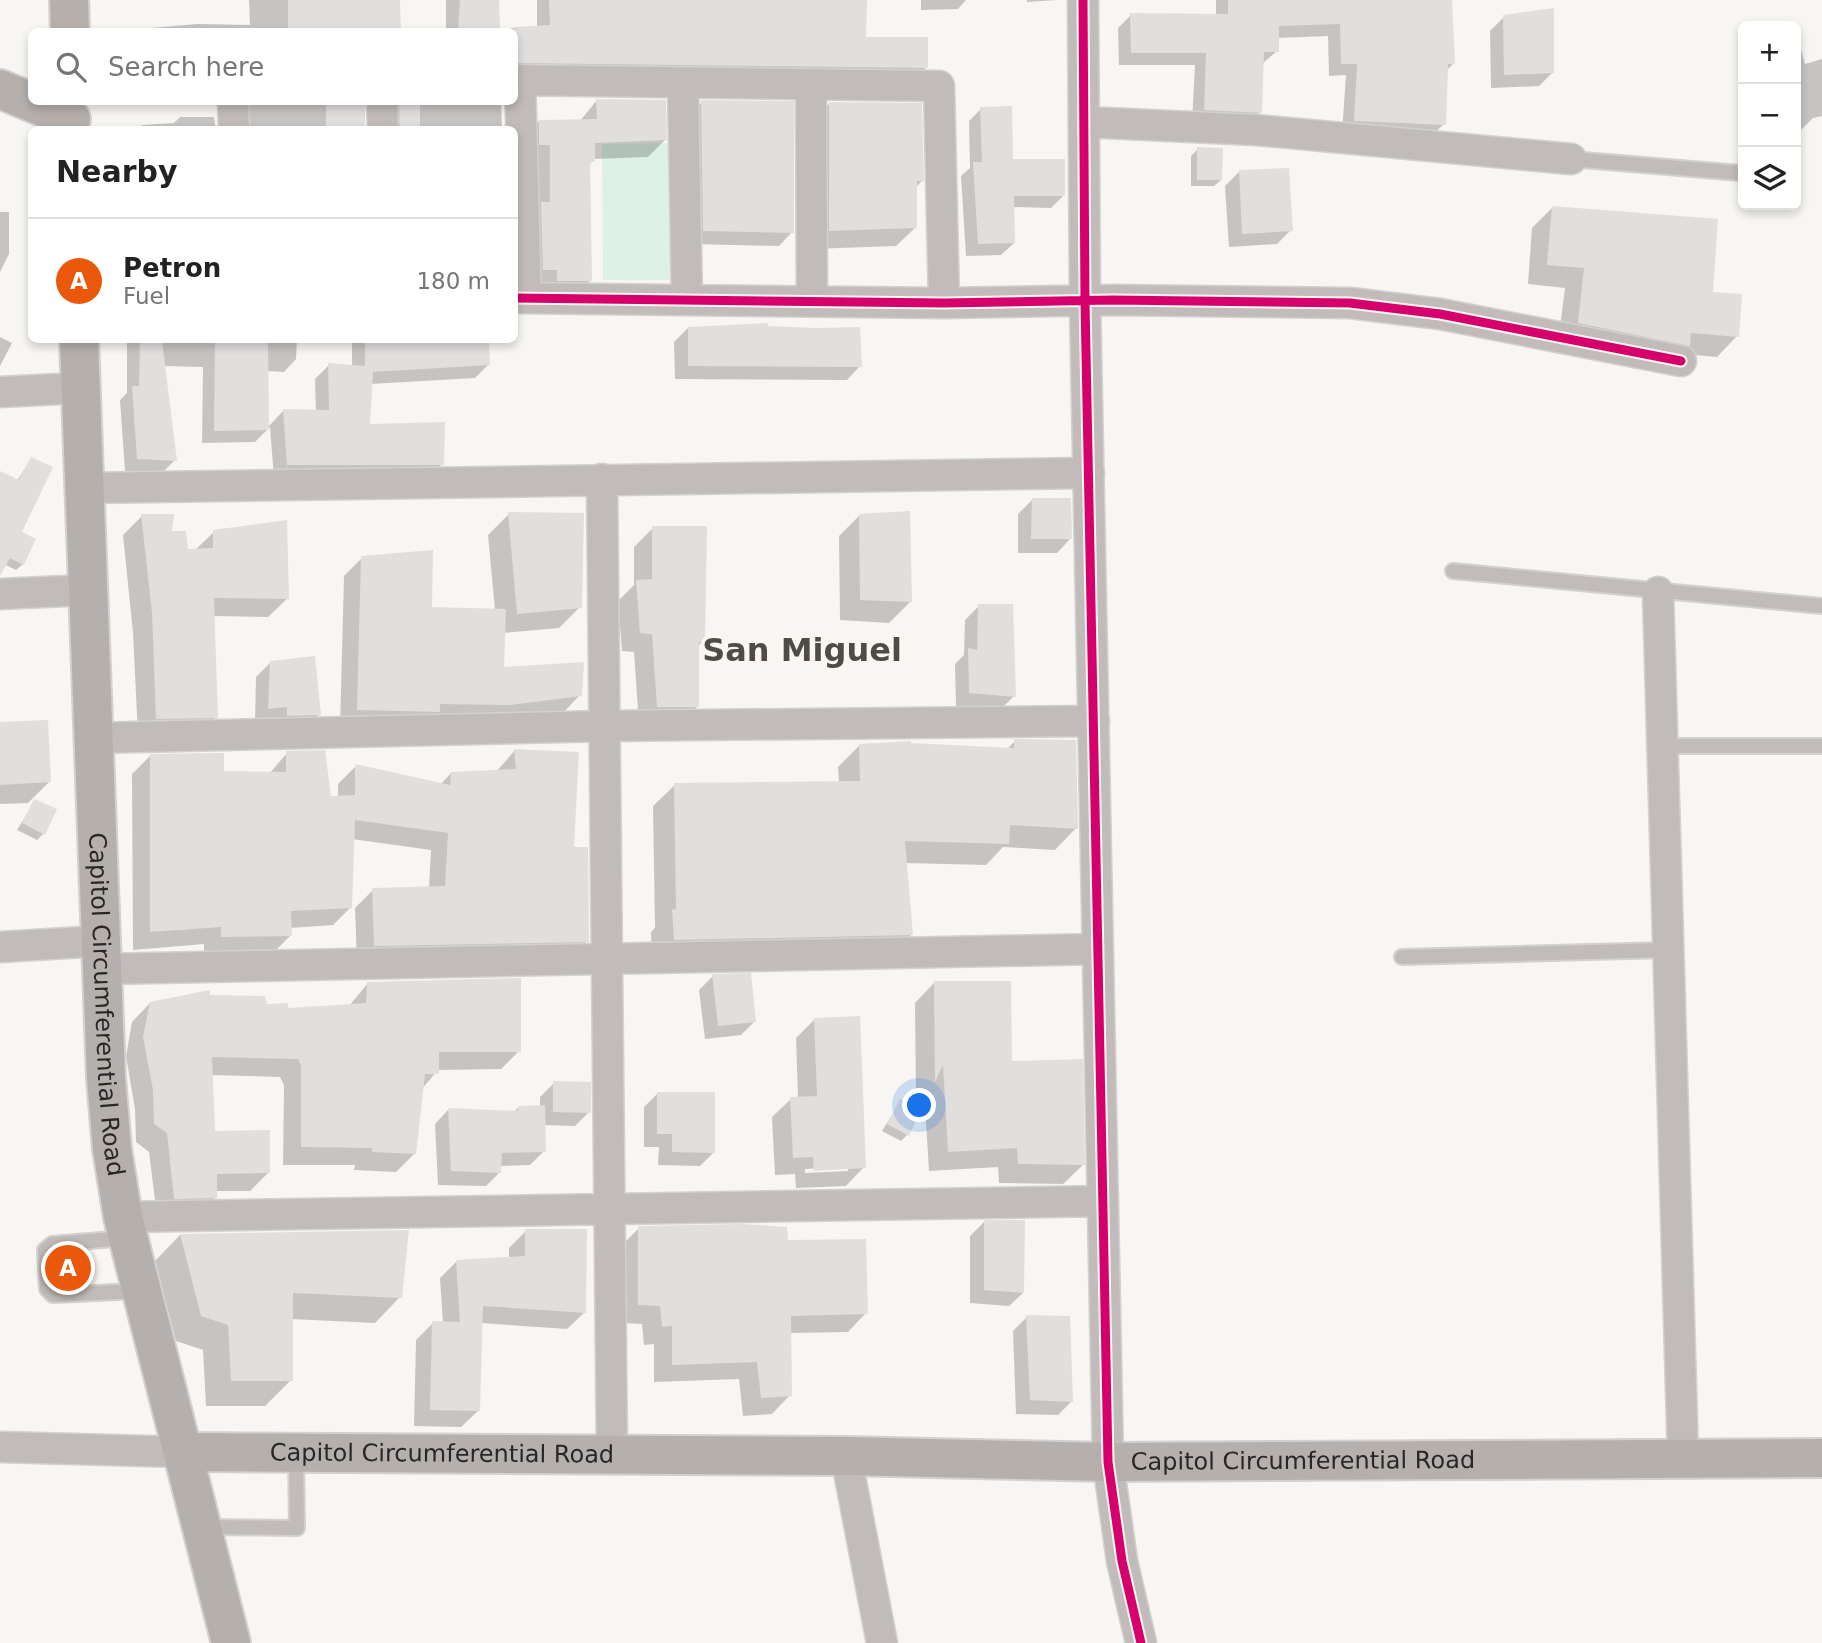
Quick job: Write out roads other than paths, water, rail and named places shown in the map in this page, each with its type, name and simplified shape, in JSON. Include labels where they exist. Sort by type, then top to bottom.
[{"type":"main road","points":[[69,0],[70,28]]},
{"type":"main road","points":[[0,89],[28,100]]},
{"type":"main road","points":[[41,105],[71,117]]},
{"type":"main road","name":"Capitol Circumferential Road","points":[[79,343],[106,1078],[112,1149],[126,1227],[183,1452],[846,1456],[1108,1462],[1822,1458]]},
{"type":"main road","points":[[183,1452],[232,1643]]},
{"type":"street","points":[[1083,0],[1085,302],[1108,1462],[1122,1561],[1141,1643]]},
{"type":"street","points":[[518,80],[939,86],[944,303]]},
{"type":"street","points":[[683,84],[687,300]]},
{"type":"street","points":[[811,85],[812,301]]},
{"type":"street","points":[[233,105],[234,126]]},
{"type":"street","points":[[382,105],[383,126]]},
{"type":"street","points":[[517,105],[518,126]]},
{"type":"street","points":[[1084,122],[1256,130],[1571,159]]},
{"type":"street","points":[[518,153],[520,298],[944,303],[1350,303],[1440,314],[1681,361]]},
{"type":"street","points":[[0,392],[80,388]]},
{"type":"street","points":[[84,488],[1088,473]]},
{"type":"street","points":[[602,479],[612,1455]]},
{"type":"street","points":[[0,594],[88,590]]},
{"type":"street","points":[[1658,593],[1682,1458]]},
{"type":"street","points":[[93,738],[605,726],[1094,721]]},
{"type":"street","points":[[0,947],[101,955],[606,960],[1098,949]]},
{"type":"street","points":[[126,1227],[610,1209],[1103,1201]]},
{"type":"street","points":[[0,1447],[183,1452]]},
{"type":"street","points":[[846,1456],[882,1643]]},
{"type":"lane","points":[[1571,159],[1738,173]]},
{"type":"lane","points":[[1453,571],[1822,607]]},
{"type":"lane","points":[[1662,746],[1822,746]]},
{"type":"lane","points":[[1402,957],[1667,950]]},
{"type":"lane","points":[[126,1227],[52,1244],[45,1250],[47,1289],[53,1294],[142,1290]]},
{"type":"lane","points":[[202,1527],[297,1528],[296,1453]]},
{"type":"place","name":"Petron","points":[[68,1268]]},
{"type":"district","name":"San Miguel","points":[[802,650]]}]
